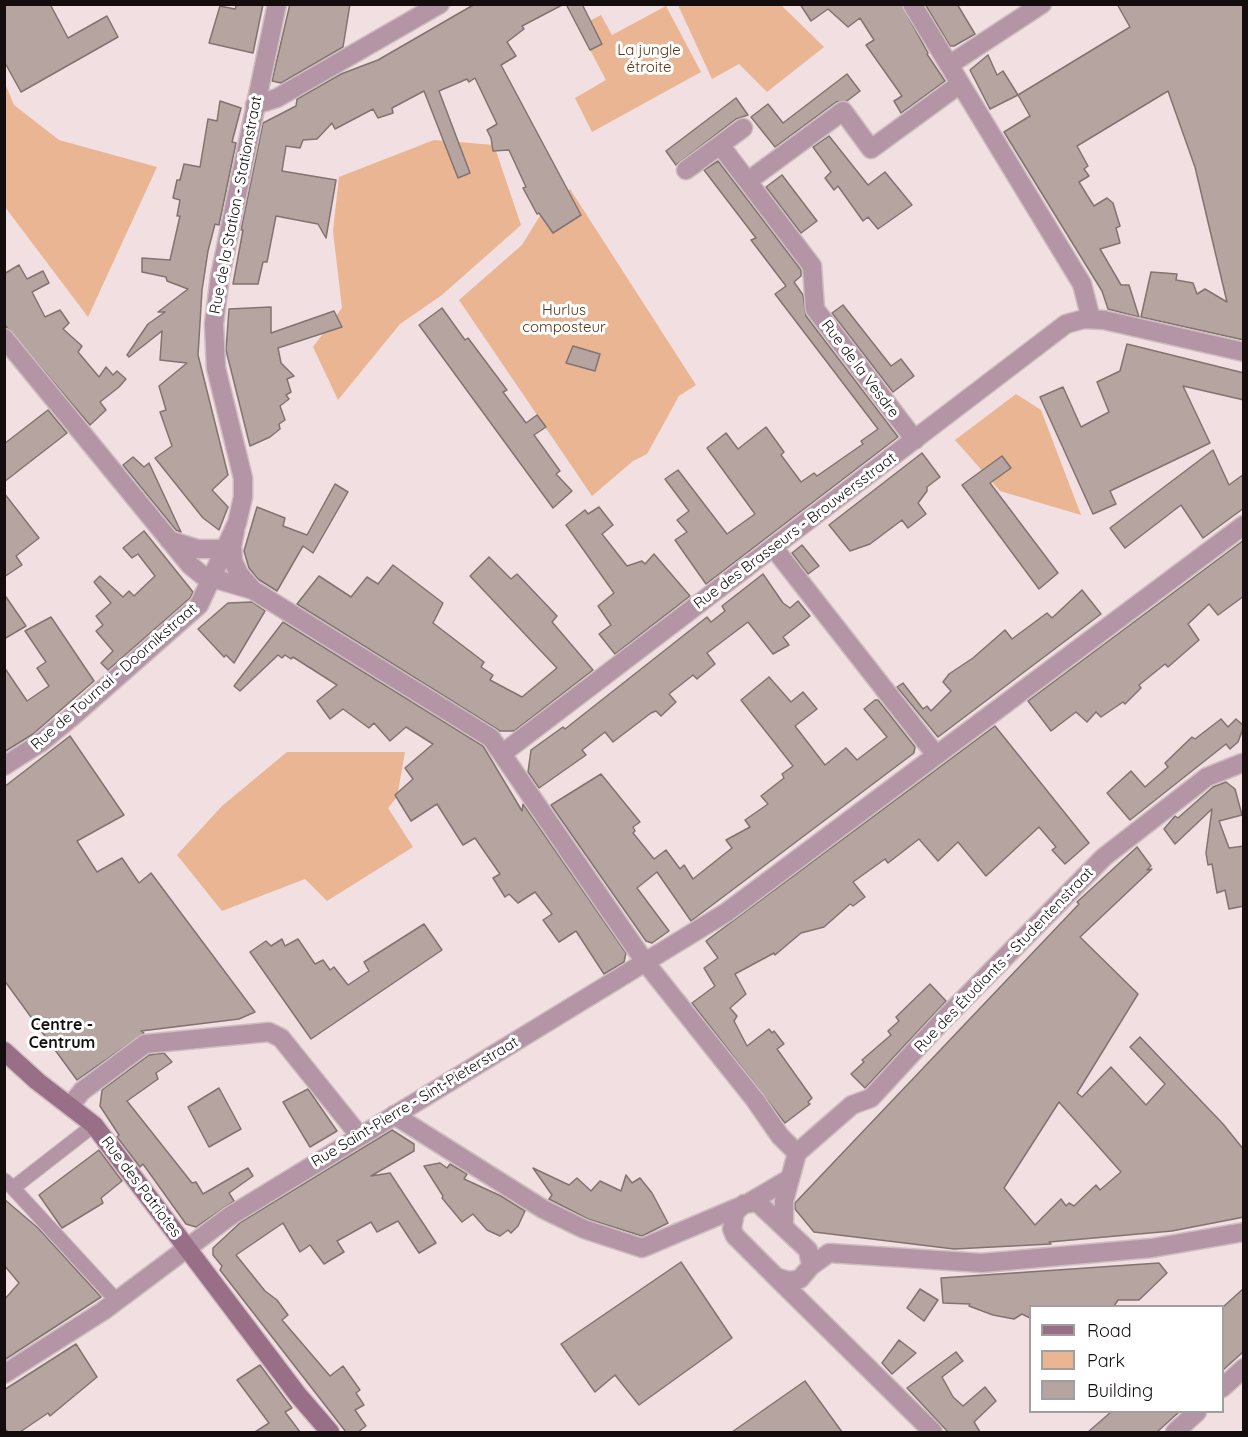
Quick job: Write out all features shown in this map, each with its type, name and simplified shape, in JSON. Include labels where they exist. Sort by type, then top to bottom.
[{"type":"main road","name":"Rue des Patriotes","points":[[4,1051],[94,1125],[298,1395],[330,1432]]},
{"type":"street","name":"Rue de la Station - Stationstraat","points":[[213,578],[223,549],[237,523],[243,497],[243,478],[216,368],[214,324],[220,276],[277,4]]},
{"type":"street","points":[[255,105],[277,98],[440,4]]},
{"type":"street","points":[[912,4],[1082,284],[1091,319],[1244,352]]},
{"type":"street","points":[[949,65],[1042,4]]},
{"type":"street","points":[[748,181],[843,111],[871,149],[960,84]]},
{"type":"street","points":[[686,170],[743,128]]},
{"type":"street","name":"Rue de la Vesdre","points":[[720,144],[812,266],[815,309],[915,440]]},
{"type":"street","name":"Rue des Brasseurs - Brouwersstraat","points":[[503,753],[1059,328],[1074,321],[1091,319]]},
{"type":"street","points":[[4,338],[195,570],[253,590],[491,738],[645,962],[755,1100],[780,1136],[797,1153],[784,1201],[784,1225]]},
{"type":"street","points":[[237,523],[232,546],[233,561],[239,574],[253,590]]},
{"type":"street","name":"Rue Saint-Pierre - Sint-Pieterstraat","points":[[4,1374],[117,1301],[230,1216],[744,900],[1244,525]]},
{"type":"street","points":[[170,540],[198,549],[223,549]]},
{"type":"street","points":[[773,547],[936,755]]},
{"type":"street","name":"Rue de Tournai - Doornikstraat","points":[[4,766],[40,743],[73,716],[199,605],[213,578]]},
{"type":"street","name":"Rue des Étudiants - Studentenstraat","points":[[797,1153],[852,1105],[871,1098],[942,1021],[1104,857],[1207,777],[1243,766]]},
{"type":"street","points":[[70,1106],[82,1091],[145,1044],[262,1032],[277,1035],[359,1135]]},
{"type":"street","points":[[394,1116],[485,1174],[584,1228],[642,1248],[745,1204],[789,1179]]},
{"type":"street","points":[[94,1125],[9,1184],[117,1301]]},
{"type":"street","points":[[745,1204],[762,1204],[808,1250],[803,1304]]},
{"type":"street","points":[[735,1236],[732,1220],[745,1204]]},
{"type":"street","points":[[699,1225],[735,1236],[933,1432]]},
{"type":"street","points":[[776,1277],[789,1281],[806,1272],[829,1253],[982,1263],[1152,1248],[1244,1232]]},
{"type":"street","points":[[1224,1386],[1244,1368]]},
{"type":"street","points":[[1175,1432],[1196,1413]]},
{"type":"green space","points":[[678,5],[781,5],[824,47],[767,92],[739,64],[712,79]]},
{"type":"green space","name":"La jungle étroite","points":[[666,6],[701,72],[592,132],[575,98],[606,80],[578,27],[601,15],[612,35]]},
{"type":"green space","points":[[4,81],[14,105],[59,140],[157,167],[88,317],[5,207]]},
{"type":"green space","points":[[434,140],[494,145],[521,225],[442,295],[400,324],[338,400],[313,347],[342,308],[333,231],[339,177]]},
{"type":"green space","name":"Hurlus composteur","points":[[570,189],[696,385],[679,396],[647,454],[633,461],[592,496],[459,300],[522,245],[543,211]]},
{"type":"green space","points":[[1016,394],[1041,410],[1081,515],[1000,491],[955,440]]},
{"type":"green space","points":[[287,752],[405,752],[397,797],[388,808],[413,847],[327,901],[305,879],[222,911],[177,855],[222,806]]},
{"type":"building","points":[[4,4],[50,4],[68,38],[107,16],[118,37],[21,92],[4,61]]},
{"type":"building","points":[[237,4],[263,4],[253,53],[209,43],[220,6],[235,9]]},
{"type":"building","points":[[290,4],[350,4],[343,47],[281,83],[272,81]]},
{"type":"building","points":[[475,4],[564,4],[522,26],[524,29],[507,42],[516,56],[501,65],[581,215],[553,233],[539,213],[537,214],[523,188],[526,187],[509,150],[493,151],[487,130],[497,124],[475,78],[469,82],[467,79],[439,91],[470,173],[458,178],[424,91],[392,108],[393,113],[378,118],[373,109],[335,129],[332,123],[317,139],[303,140],[300,148],[286,146],[282,171],[336,180],[326,238],[318,224],[276,216],[267,262],[263,262],[258,284],[233,284],[243,230],[241,230],[263,123],[296,106],[297,99],[341,74],[378,60]]},
{"type":"building","points":[[566,4],[582,4],[602,44],[590,50]]},
{"type":"building","points":[[800,4],[901,4],[927,54],[945,81],[901,113],[894,101],[902,96],[866,45],[874,40],[860,18],[848,27],[828,9],[811,21]]},
{"type":"building","points":[[925,4],[957,4],[975,34],[950,46]]},
{"type":"building","points":[[1117,4],[1244,4],[1244,340],[1141,317],[1151,272],[1177,274],[1176,280],[1193,283],[1197,294],[1205,289],[1227,302],[1195,167],[1168,91],[1077,146],[1088,166],[1084,169],[1089,176],[1079,182],[1087,195],[1094,206],[1107,198],[1113,203],[1120,226],[1116,228],[1120,243],[1100,249],[1121,285],[1129,285],[1139,317],[1108,309],[1102,291],[1004,132],[1030,116],[1018,95],[1130,27]]},
{"type":"building","points":[[988,55],[997,75],[1003,71],[1018,95],[990,109],[970,70]]},
{"type":"building","points":[[847,74],[860,91],[847,101],[836,102],[775,147],[751,117],[768,104],[783,123]]},
{"type":"building","points":[[736,98],[748,115],[736,119],[676,165],[666,151]]},
{"type":"building","points":[[220,101],[241,108],[232,142],[236,143],[219,225],[215,224],[208,251],[202,290],[198,355],[228,475],[212,490],[228,507],[219,530],[203,518],[155,458],[172,446],[160,412],[166,410],[159,386],[187,363],[160,360],[162,331],[129,357],[127,355],[148,324],[165,312],[158,312],[188,289],[167,281],[166,277],[142,272],[142,258],[170,260],[180,216],[177,216],[180,200],[173,198],[177,180],[180,180],[184,164],[200,167],[208,119],[217,121]]},
{"type":"building","points":[[829,136],[868,185],[885,172],[912,205],[878,229],[868,217],[863,221],[838,186],[834,190],[825,178],[831,172],[813,147]]},
{"type":"building","points":[[718,161],[801,270],[801,276],[794,282],[803,295],[806,316],[898,437],[706,584],[675,540],[687,532],[677,520],[689,511],[665,479],[678,470],[727,534],[755,514],[707,448],[726,433],[738,449],[766,427],[784,452],[781,455],[801,482],[814,473],[817,476],[863,444],[861,441],[878,429],[775,294],[786,286],[751,240],[756,238],[704,170]]},
{"type":"building","points":[[782,175],[817,221],[801,233],[766,187]]},
{"type":"building","points":[[19,265],[27,279],[43,271],[49,283],[32,292],[45,317],[60,310],[69,323],[63,329],[82,346],[78,352],[99,377],[106,367],[113,375],[117,371],[126,379],[100,402],[106,410],[90,425],[4,324],[4,274]]},
{"type":"building","points":[[843,305],[891,366],[901,359],[914,376],[893,392],[832,313]]},
{"type":"building","points":[[271,307],[271,333],[334,311],[342,327],[278,348],[281,363],[294,376],[287,379],[291,392],[286,395],[289,399],[280,406],[285,420],[279,424],[280,429],[270,437],[250,446],[226,350],[229,309]]},
{"type":"building","points":[[442,308],[465,340],[468,338],[507,390],[503,392],[526,423],[537,415],[546,427],[534,435],[560,471],[556,474],[572,491],[553,508],[419,325]]},
{"type":"building","points":[[1127,344],[1244,373],[1244,400],[1183,386],[1210,443],[1110,491],[1116,504],[1093,514],[1040,397],[1063,387],[1081,427],[1109,412],[1097,382],[1120,371]]},
{"type":"building","points":[[573,346],[600,354],[595,371],[566,363]]},
{"type":"building","points":[[48,410],[67,433],[4,482],[4,444]]},
{"type":"building","points":[[1213,450],[1229,485],[1244,474],[1244,508],[1203,538],[1181,505],[1125,548],[1110,528]]},
{"type":"building","points":[[922,453],[940,477],[927,487],[927,491],[918,503],[926,514],[908,528],[902,520],[870,544],[850,551],[829,525]]},
{"type":"building","points":[[1002,456],[1011,468],[990,483],[1058,573],[1039,589],[962,485]]},
{"type":"building","points":[[133,457],[144,467],[149,463],[181,532],[176,530],[123,465]]},
{"type":"building","points":[[335,484],[348,492],[313,553],[303,546],[277,591],[258,579],[249,568],[244,551],[257,507],[285,518],[283,526],[307,535]]},
{"type":"building","points":[[4,493],[39,538],[16,556],[22,565],[4,577]]},
{"type":"building","points":[[599,507],[613,525],[602,534],[627,566],[642,561],[645,564],[654,554],[690,596],[615,654],[599,634],[611,625],[598,606],[614,593],[566,525],[585,510],[588,514]]},
{"type":"building","points":[[144,531],[193,592],[190,598],[108,670],[101,663],[113,651],[96,631],[103,625],[96,616],[111,603],[94,582],[100,576],[123,597],[129,591],[134,596],[155,576],[138,554],[132,558],[123,548]]},
{"type":"building","points":[[1244,540],[1244,596],[1218,615],[1209,604],[1188,624],[1199,640],[1168,667],[1165,664],[1139,685],[1141,688],[1125,704],[1123,702],[1101,717],[1096,712],[1087,722],[1076,712],[1051,731],[1028,701]]},
{"type":"building","points":[[802,545],[819,566],[808,574],[792,553]]},
{"type":"building","points":[[489,557],[511,579],[517,574],[557,616],[552,622],[593,670],[514,731],[500,731],[297,604],[319,576],[351,597],[367,577],[378,584],[393,565],[443,603],[433,623],[484,662],[481,667],[493,675],[490,680],[522,697],[557,668],[470,576]]},
{"type":"building","points":[[763,574],[783,603],[790,608],[798,601],[810,616],[783,637],[789,645],[773,654],[748,622],[707,653],[715,664],[697,679],[693,675],[669,694],[676,702],[661,716],[656,711],[651,713],[613,742],[605,732],[582,750],[586,755],[539,788],[528,772],[531,750],[563,727],[565,729],[707,617],[711,622],[725,611],[722,606]]},
{"type":"building","points":[[1082,590],[1101,614],[938,737],[897,687],[903,683],[923,709],[927,706],[931,711],[951,691],[943,682],[949,674],[973,658],[1005,630],[1012,639],[1047,613],[1052,618]]},
{"type":"building","points":[[4,594],[26,626],[4,639]]},
{"type":"building","points":[[252,602],[265,611],[234,663],[226,655],[224,657],[198,629],[228,603]]},
{"type":"building","points":[[51,617],[94,681],[33,734],[4,752],[4,667],[27,701],[49,686],[37,668],[46,662],[25,631]]},
{"type":"building","points":[[283,622],[483,746],[522,811],[523,804],[626,953],[624,962],[604,974],[576,931],[559,942],[543,920],[552,914],[535,892],[518,903],[509,894],[505,897],[493,878],[500,874],[475,838],[463,845],[437,804],[411,821],[395,795],[413,779],[405,768],[433,744],[406,727],[390,741],[374,723],[369,728],[343,709],[330,719],[317,701],[337,685],[293,657],[291,659],[285,655],[282,658],[278,655],[240,691],[234,686]]},
{"type":"building","points":[[769,677],[791,702],[803,692],[817,709],[795,726],[825,765],[846,748],[857,760],[887,737],[864,709],[875,700],[878,700],[915,747],[914,753],[691,921],[657,872],[637,888],[669,931],[652,943],[646,941],[551,805],[601,774],[640,822],[633,827],[635,831],[633,833],[654,859],[666,850],[680,869],[684,865],[693,879],[732,848],[726,840],[750,827],[745,820],[768,804],[761,796],[784,778],[782,774],[793,766],[741,700]]},
{"type":"building","points":[[1221,719],[1228,727],[1236,719],[1244,726],[1238,742],[1230,749],[1226,744],[1130,820],[1107,793],[1131,771],[1145,787],[1168,767],[1165,763],[1192,737],[1195,739]]},
{"type":"building","points":[[995,726],[1089,843],[1065,864],[1052,850],[1056,847],[1039,827],[986,876],[958,842],[938,861],[919,839],[888,863],[885,859],[853,882],[865,897],[853,906],[850,904],[824,927],[801,933],[775,955],[774,953],[735,974],[746,994],[730,1008],[737,1016],[734,1021],[747,1046],[769,1029],[772,1033],[774,1031],[784,1044],[777,1049],[812,1098],[808,1102],[810,1104],[785,1123],[692,1003],[715,986],[704,968],[718,958],[706,941]]},
{"type":"building","points":[[70,736],[124,815],[77,841],[97,872],[122,858],[139,883],[151,873],[255,1012],[239,1019],[141,1031],[144,1033],[77,1080],[4,980],[4,787]]},
{"type":"building","points":[[1226,782],[1235,789],[1242,815],[1219,821],[1229,848],[1244,846],[1244,906],[1229,909],[1225,890],[1217,893],[1212,864],[1208,865],[1206,853],[1212,809],[1175,844],[1164,829],[1175,816],[1178,818],[1213,787]]},
{"type":"building","points":[[1137,847],[1151,866],[1147,870],[1152,869],[1080,937],[1138,994],[1077,1093],[1082,1097],[1111,1067],[1146,1105],[1165,1084],[1130,1047],[1140,1037],[1223,1124],[1244,1150],[1244,1217],[1172,1231],[1049,1242],[1051,1244],[954,1249],[814,1232],[795,1209],[795,1203],[1079,904],[1077,902]],"holes":[[[1059,1102],[1121,1172],[1100,1190],[1096,1185],[1074,1206],[1069,1203],[1066,1206],[1061,1199],[1035,1225],[1004,1188]]]},
{"type":"building","points":[[424,924],[442,950],[311,1039],[250,952],[266,941],[271,946],[282,939],[285,946],[298,939],[315,964],[323,960],[330,970],[334,967],[348,985],[369,971],[364,962]]},
{"type":"building","points":[[930,984],[946,1001],[865,1088],[851,1074],[864,1062],[862,1060],[891,1035],[888,1031],[899,1021],[896,1017]]},
{"type":"building","points":[[164,1053],[172,1062],[156,1073],[158,1079],[127,1101],[192,1183],[196,1182],[203,1194],[248,1168],[253,1176],[229,1193],[234,1201],[196,1227],[186,1224],[143,1164],[140,1167],[117,1137],[119,1135],[100,1106],[102,1090],[149,1055]]},
{"type":"building","points":[[219,1088],[241,1129],[209,1147],[188,1107]]},
{"type":"building","points":[[308,1089],[337,1131],[310,1147],[283,1102]]},
{"type":"building","points":[[392,1130],[414,1144],[414,1151],[371,1176],[390,1173],[436,1243],[419,1253],[398,1221],[377,1232],[371,1222],[337,1241],[344,1252],[324,1264],[310,1245],[300,1252],[283,1223],[236,1255],[265,1291],[277,1300],[288,1315],[282,1320],[330,1376],[343,1366],[360,1390],[356,1393],[364,1405],[355,1410],[366,1426],[358,1432],[346,1432],[220,1270],[222,1266],[213,1255],[213,1248],[241,1222]]},
{"type":"building","points":[[99,1150],[122,1181],[101,1198],[103,1203],[62,1228],[39,1195]]},
{"type":"building","points":[[440,1163],[447,1168],[450,1164],[467,1174],[464,1179],[501,1196],[525,1211],[518,1226],[511,1233],[508,1230],[500,1236],[487,1230],[473,1214],[462,1222],[442,1198],[443,1196],[424,1166]]},
{"type":"building","points":[[533,1168],[569,1185],[577,1178],[591,1191],[600,1181],[621,1191],[626,1175],[632,1183],[640,1178],[652,1193],[668,1223],[642,1236],[588,1219],[549,1199],[552,1195]]},
{"type":"building","points":[[4,1199],[38,1228],[101,1297],[4,1360],[4,1300],[19,1283],[4,1265]]},
{"type":"building","points":[[681,1262],[732,1338],[639,1405],[615,1375],[595,1392],[561,1344]]},
{"type":"building","points":[[1159,1263],[1167,1273],[1139,1300],[1118,1300],[1115,1305],[1029,1305],[1029,1318],[1022,1314],[1014,1319],[993,1315],[969,1306],[970,1304],[943,1303],[941,1278]]},
{"type":"building","points":[[1244,1288],[1244,1351],[1224,1369],[1224,1306]]},
{"type":"building","points":[[920,1289],[938,1300],[924,1321],[907,1308]]},
{"type":"building","points":[[899,1340],[916,1353],[892,1374],[882,1363]]},
{"type":"building","points":[[76,1344],[97,1377],[50,1416],[48,1413],[20,1432],[8,1432],[4,1427],[4,1390]]},
{"type":"building","points":[[956,1352],[963,1361],[942,1377],[953,1397],[963,1406],[985,1387],[996,1401],[974,1422],[980,1432],[948,1432],[907,1388]]},
{"type":"building","points":[[260,1365],[292,1408],[285,1412],[300,1432],[255,1432],[269,1423],[237,1380]]},
{"type":"building","points":[[805,1381],[842,1432],[732,1432]]},
{"type":"building","points":[[1110,1413],[1178,1413],[1157,1432],[1088,1432]]},
{"type":"district","name":"Centre - Centrum","points":[[62,1034]]}]
